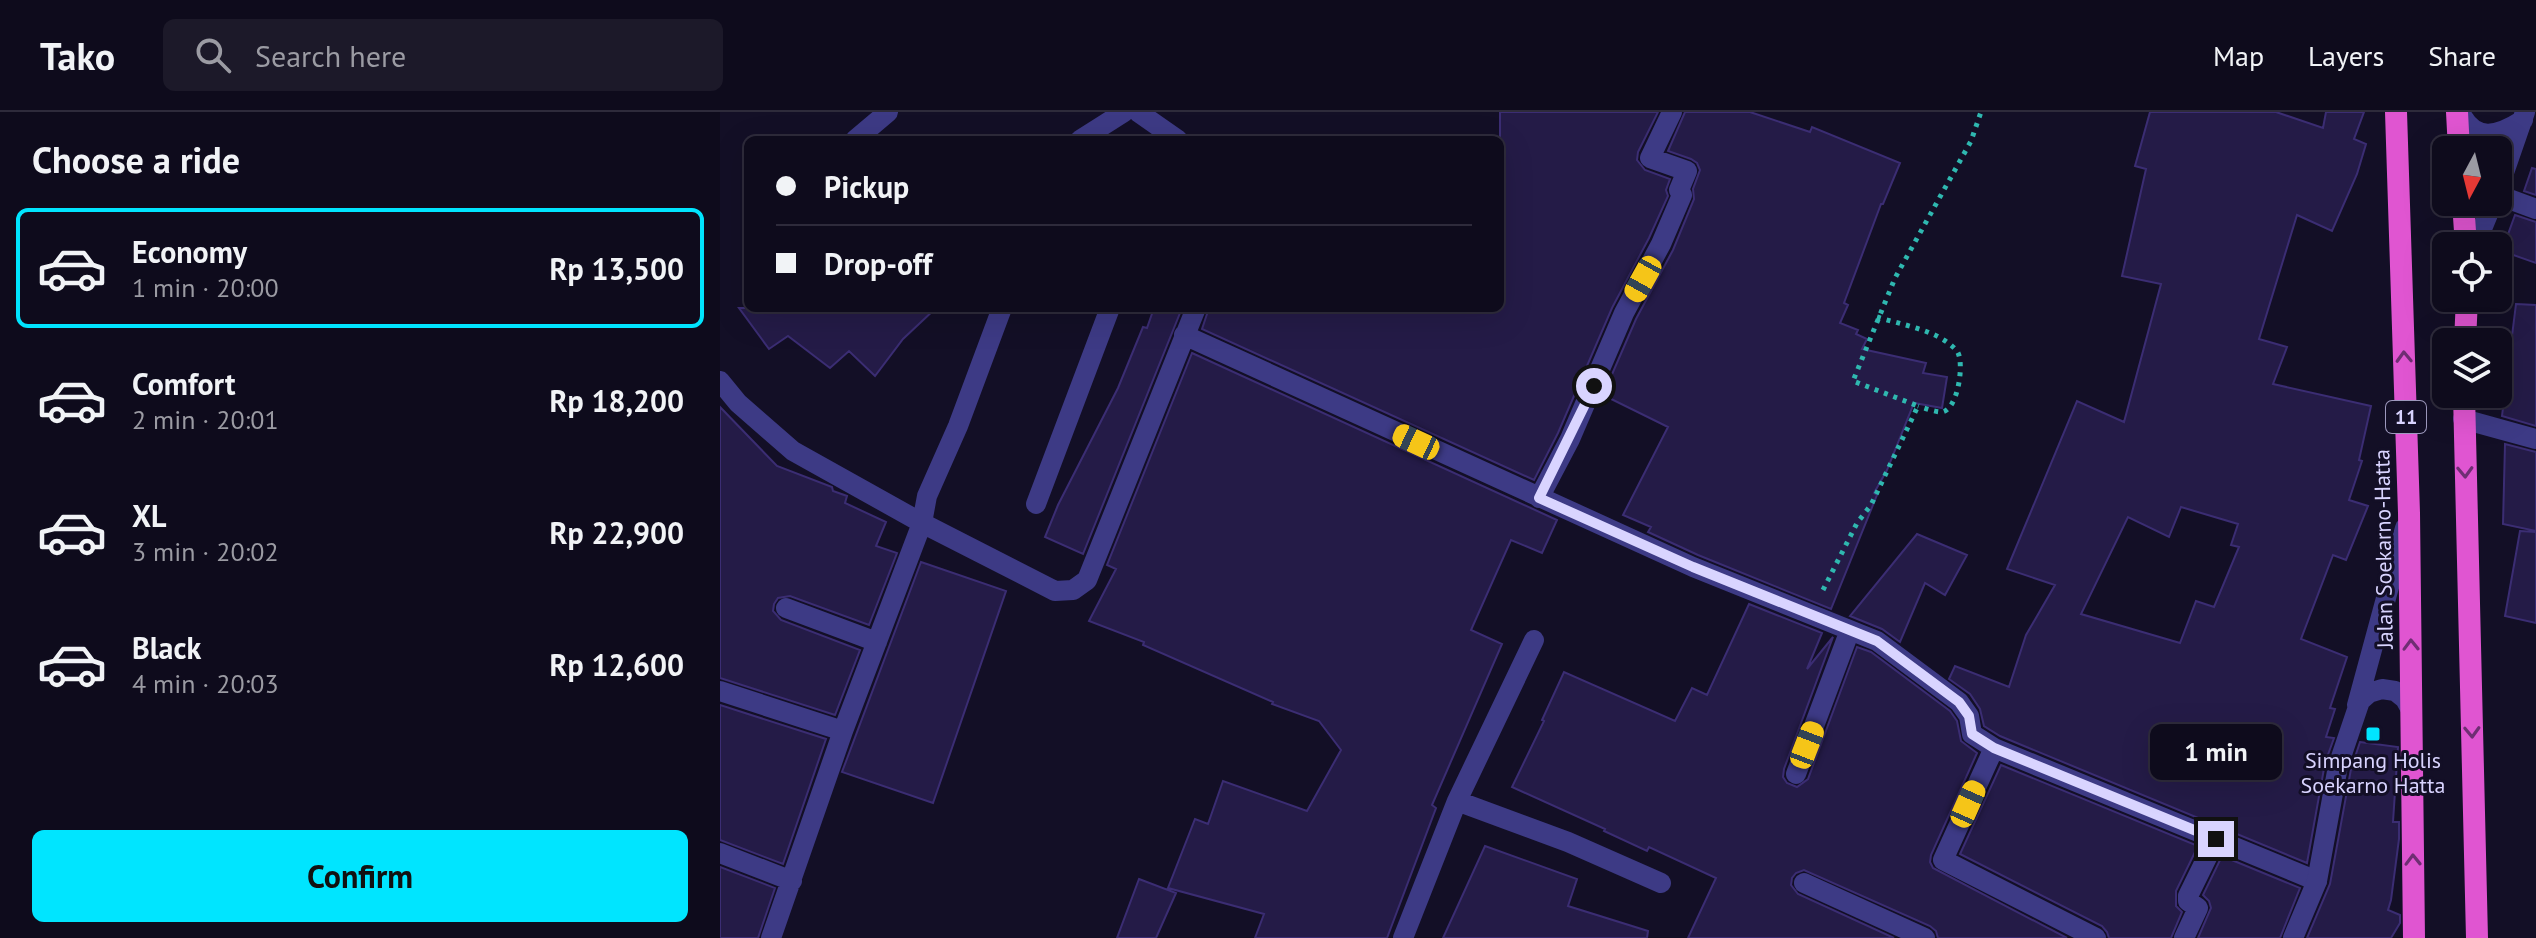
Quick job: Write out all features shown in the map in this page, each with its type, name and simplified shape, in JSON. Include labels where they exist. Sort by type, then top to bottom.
[{"type":"highway","name":"Jalan Soekarno-Hatta","points":[[2396,112],[2409,513],[2414,938]]},
{"type":"highway","points":[[2458,112],[2459,136]]},
{"type":"highway","points":[[2463,408],[2477,938]]},
{"type":"street","points":[[860,136],[888,112]]},
{"type":"street","points":[[1086,136],[1124,112]]},
{"type":"street","points":[[1138,112],[1172,136]]},
{"type":"street","points":[[1539,498],[1570,439],[1618,327],[1661,244],[1682,195],[1679,190],[1687,171],[1650,158],[1672,112]]},
{"type":"street","points":[[2458,112],[2471,129],[2496,134],[2524,116]]},
{"type":"street","points":[[2512,152],[2524,116]]},
{"type":"street","points":[[2512,199],[2536,209]]},
{"type":"street","points":[[771,938],[843,731],[922,523],[927,496],[958,426],[1001,312]]},
{"type":"street","points":[[1036,504],[1108,312]]},
{"type":"street","points":[[720,381],[738,403],[793,451],[922,523],[1055,591],[1073,590],[1087,580],[1194,312]]},
{"type":"street","points":[[1184,335],[1693,567],[1877,641],[1959,702],[1969,716],[1972,734],[1994,748],[2317,881]]},
{"type":"street","points":[[2463,419],[2536,439]]},
{"type":"street","points":[[2293,938],[2317,881],[2338,766],[2409,513]]},
{"type":"street","points":[[786,608],[877,642]]},
{"type":"street","points":[[1796,774],[1850,630]]},
{"type":"street","points":[[1403,938],[1457,801],[1534,640]]},
{"type":"street","points":[[2355,713],[2360,701],[2369,693],[2382,689],[2395,691],[2405,699],[2411,710],[2412,723]]},
{"type":"street","points":[[720,691],[843,731]]},
{"type":"street","points":[[1994,748],[1943,860],[2096,938]]},
{"type":"street","points":[[1457,801],[1568,842],[1661,883]]},
{"type":"street","points":[[2184,938],[2198,908],[2188,901],[2188,896],[2216,839]]},
{"type":"street","points":[[720,853],[792,881]]},
{"type":"street","points":[[1804,883],[1925,938]]},
{"type":"path","points":[[1877,317],[1924,332],[1948,343],[1959,353],[1962,365],[1949,409],[1942,412],[1918,406],[1853,381],[1877,317],[1895,278],[1971,141],[1981,112]]},
{"type":"path","points":[[1810,615],[1857,523],[1871,505],[1918,406]]},
{"type":"building","points":[[1500,112],[1658,112],[1637,160],[1645,170],[1670,179],[1666,190],[1668,196],[1612,308],[1558,433],[1534,480],[1202,329],[1208,312],[1504,312],[1504,136],[1500,136]]},
{"type":"building","points":[[1685,112],[1750,112],[1810,132],[1812,127],[1900,163],[1881,204],[1844,303],[1848,305],[1840,323],[1858,330],[1856,334],[1867,339],[1862,349],[1926,363],[1923,373],[1947,377],[1942,408],[1914,403],[1887,470],[1874,493],[1877,495],[1831,609],[1698,555],[1648,532],[1651,527],[1623,515],[1668,427],[1603,395],[1636,319],[1673,250],[1694,199],[1693,189],[1700,170],[1697,163],[1668,151]]},
{"type":"building","points":[[2150,112],[2276,112],[2323,128],[2326,112],[2364,112],[2354,139],[2366,144],[2357,174],[2332,231],[2297,215],[2259,339],[2287,347],[2273,384],[2371,406],[2359,460],[2362,461],[2349,500],[2368,506],[2346,560],[2333,555],[2301,639],[2347,657],[2330,708],[2335,709],[2326,737],[2334,738],[2325,763],[2307,863],[2000,736],[1984,726],[1980,709],[1970,694],[1949,679],[1955,666],[2009,687],[2026,635],[2055,585],[2007,569],[2077,401],[2124,422],[2161,284],[2122,276],[2146,169],[2135,166]],"holes":[[[2181,507],[2238,524],[2231,545],[2239,547],[2214,607],[2196,601],[2180,643],[2081,614],[2128,517],[2169,537]]]},
{"type":"building","points":[[2532,168],[2536,169],[2536,195],[2524,191]]},
{"type":"building","points":[[2515,215],[2536,222],[2536,263],[2512,255],[2512,232],[2509,232]]},
{"type":"building","points":[[2516,304],[2536,305],[2536,426],[2502,416],[2503,408],[2512,408],[2512,336]]},
{"type":"building","points":[[739,308],[744,308],[744,312],[932,312],[903,339],[875,376],[849,351],[830,368],[788,336],[769,349]]},
{"type":"building","points":[[1153,312],[1180,312],[1083,554],[1045,537],[1058,505],[1118,388],[1143,327],[1147,328]]},
{"type":"building","points":[[1192,353],[1557,520],[1542,553],[1511,540],[1471,630],[1502,644],[1432,805],[1436,808],[1387,938],[1255,938],[1264,914],[1168,888],[1195,819],[1208,824],[1223,781],[1307,811],[1341,750],[1319,721],[1272,704],[1143,645],[1144,642],[1089,621],[1116,569],[1107,565]]},
{"type":"building","points":[[720,407],[777,466],[832,487],[833,491],[847,496],[845,503],[886,522],[876,546],[897,553],[869,625],[790,596],[778,598],[774,604],[773,611],[781,620],[860,650],[835,715],[720,678]]},
{"type":"building","points":[[2505,444],[2536,452],[2536,531],[2503,524]]},
{"type":"building","points":[[2520,531],[2536,532],[2536,623],[2505,616]]},
{"type":"building","points":[[1917,534],[1967,555],[1945,595],[1925,583],[1900,642],[1882,629],[1850,616]]},
{"type":"building","points":[[921,562],[1006,591],[933,803],[842,772]]},
{"type":"building","points":[[1749,604],[1822,633],[1807,669],[1833,637],[1784,769],[1783,777],[1787,783],[1797,787],[1808,779],[1857,647],[1871,652],[1950,711],[1957,721],[1961,741],[1977,753],[1931,855],[1933,868],[2067,938],[1938,938],[1930,926],[1804,870],[1792,878],[1791,885],[1798,894],[1894,938],[1688,938],[1716,878],[1649,847],[1647,851],[1512,787],[1564,672],[1675,721],[1692,688],[1707,695]]},
{"type":"building","points":[[720,705],[826,739],[783,864],[720,840]]},
{"type":"building","points":[[2360,742],[2398,747],[2393,822],[2399,822],[2399,839],[2388,910],[2400,915],[2400,923],[2391,938],[2307,938],[2330,884],[2351,769]]},
{"type":"building","points":[[2001,765],[2198,846],[2176,891],[2176,906],[2182,912],[2171,938],[2109,938],[2102,926],[1960,854]]},
{"type":"building","points":[[1485,846],[1577,879],[1568,906],[1648,931],[1647,938],[1443,938]]},
{"type":"building","points":[[2222,856],[2300,888],[2280,938],[2198,938],[2211,908],[2203,895]]},
{"type":"building","points":[[720,867],[775,888],[758,938],[720,938]]},
{"type":"building","points":[[1139,879],[1176,893],[1156,938],[1117,938]]},
{"type":"place","name":"Simpang Holis Soekarno Hatta","points":[[2373,734]]},
{"type":"route","points":[[1594,386],[1539,498],[1693,567],[1877,641],[1959,702],[1969,716],[1972,734],[1994,748],[2216,839]]}]
